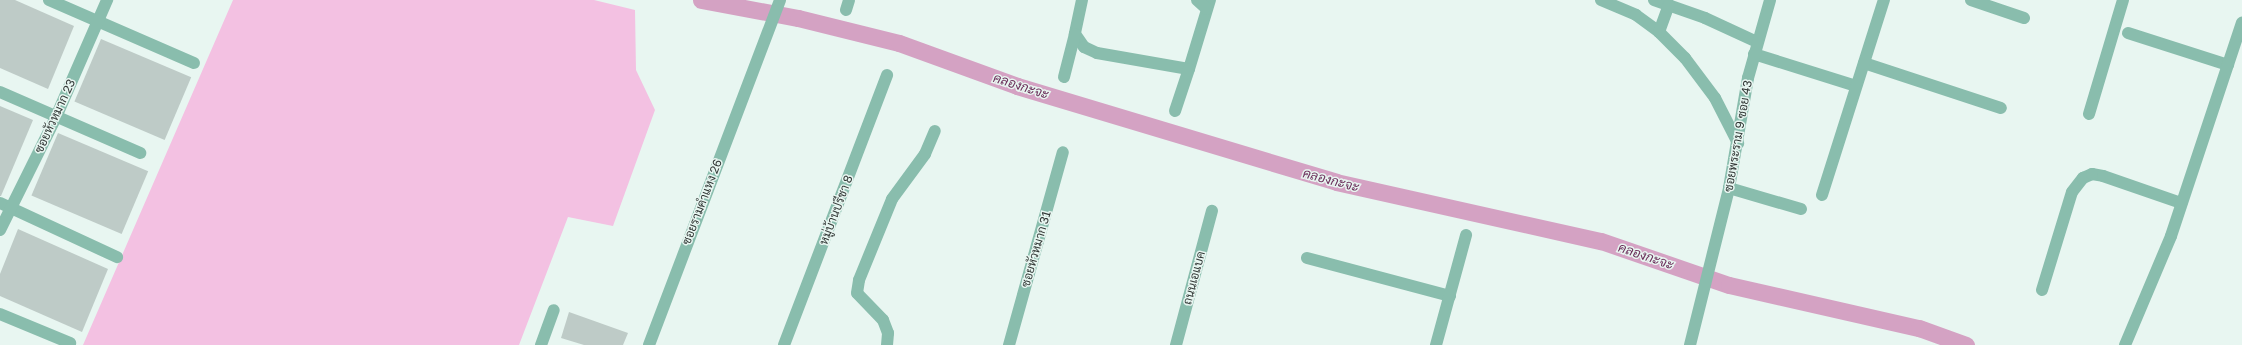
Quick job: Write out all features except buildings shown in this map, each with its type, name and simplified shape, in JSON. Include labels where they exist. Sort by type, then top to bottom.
[{"type":"street","points":[[49,0],[194,63]]},
{"type":"street","name":"ซอยหัวหมาก 23","points":[[0,230],[5,206],[56,117],[107,0]]},
{"type":"street","name":"ซอยรามคำแหง 26","points":[[649,345],[756,58],[780,0]]},
{"type":"street","points":[[1064,77],[1082,0]]},
{"type":"street","points":[[1175,111],[1209,5],[1197,0]]},
{"type":"street","points":[[1601,0],[1636,15],[1659,32],[1701,75],[1738,143]]},
{"type":"street","points":[[1654,0],[1705,18],[1756,48],[1856,86]]},
{"type":"street","name":"ซอยพระราม 9 ซอย 43","points":[[1690,345],[1729,188],[1756,48],[1770,0]]},
{"type":"street","points":[[1822,195],[1884,0]]},
{"type":"street","points":[[1971,0],[2024,18]]},
{"type":"street","points":[[2089,114],[2123,0]]},
{"type":"street","points":[[1659,32],[1669,5]]},
{"type":"street","points":[[2125,345],[2171,236],[2242,23]]},
{"type":"street","points":[[1075,34],[1084,47],[1097,53],[1189,69]]},
{"type":"street","points":[[2128,34],[2228,65]]},
{"type":"street","points":[[1864,63],[2001,108]]},
{"type":"street","name":"หมู่บ้านปรีชา 8","points":[[784,345],[887,76]]},
{"type":"street","points":[[0,92],[140,153]]},
{"type":"street","points":[[887,345],[888,334],[883,320],[857,293],[859,280],[892,199],[925,154],[935,131]]},
{"type":"street","name":"ซอยหัวหมาก 31","points":[[1009,345],[1063,152]]},
{"type":"street","points":[[2042,290],[2072,192],[2083,178],[2092,174],[2103,176],[2182,203]]},
{"type":"street","points":[[1729,188],[1801,209]]},
{"type":"street","points":[[5,206],[117,257]]},
{"type":"street","name":"ถนนเอแบค","points":[[1176,345],[1212,211]]},
{"type":"street","points":[[1436,345],[1466,235]]},
{"type":"street","points":[[1307,258],[1450,296]]},
{"type":"street","points":[[541,345],[554,310]]},
{"type":"street","points":[[0,314],[70,343]]},
{"type":"shaded area","points":[[233,0],[594,0],[635,10],[636,70],[655,110],[613,226],[568,217],[519,345],[83,345]]},
{"type":"waterway","name":"คลองกะจะ","points":[[701,0],[798,18],[899,43],[1017,86],[1336,182],[1601,241],[1729,285],[1919,328],[1966,345]]}]
